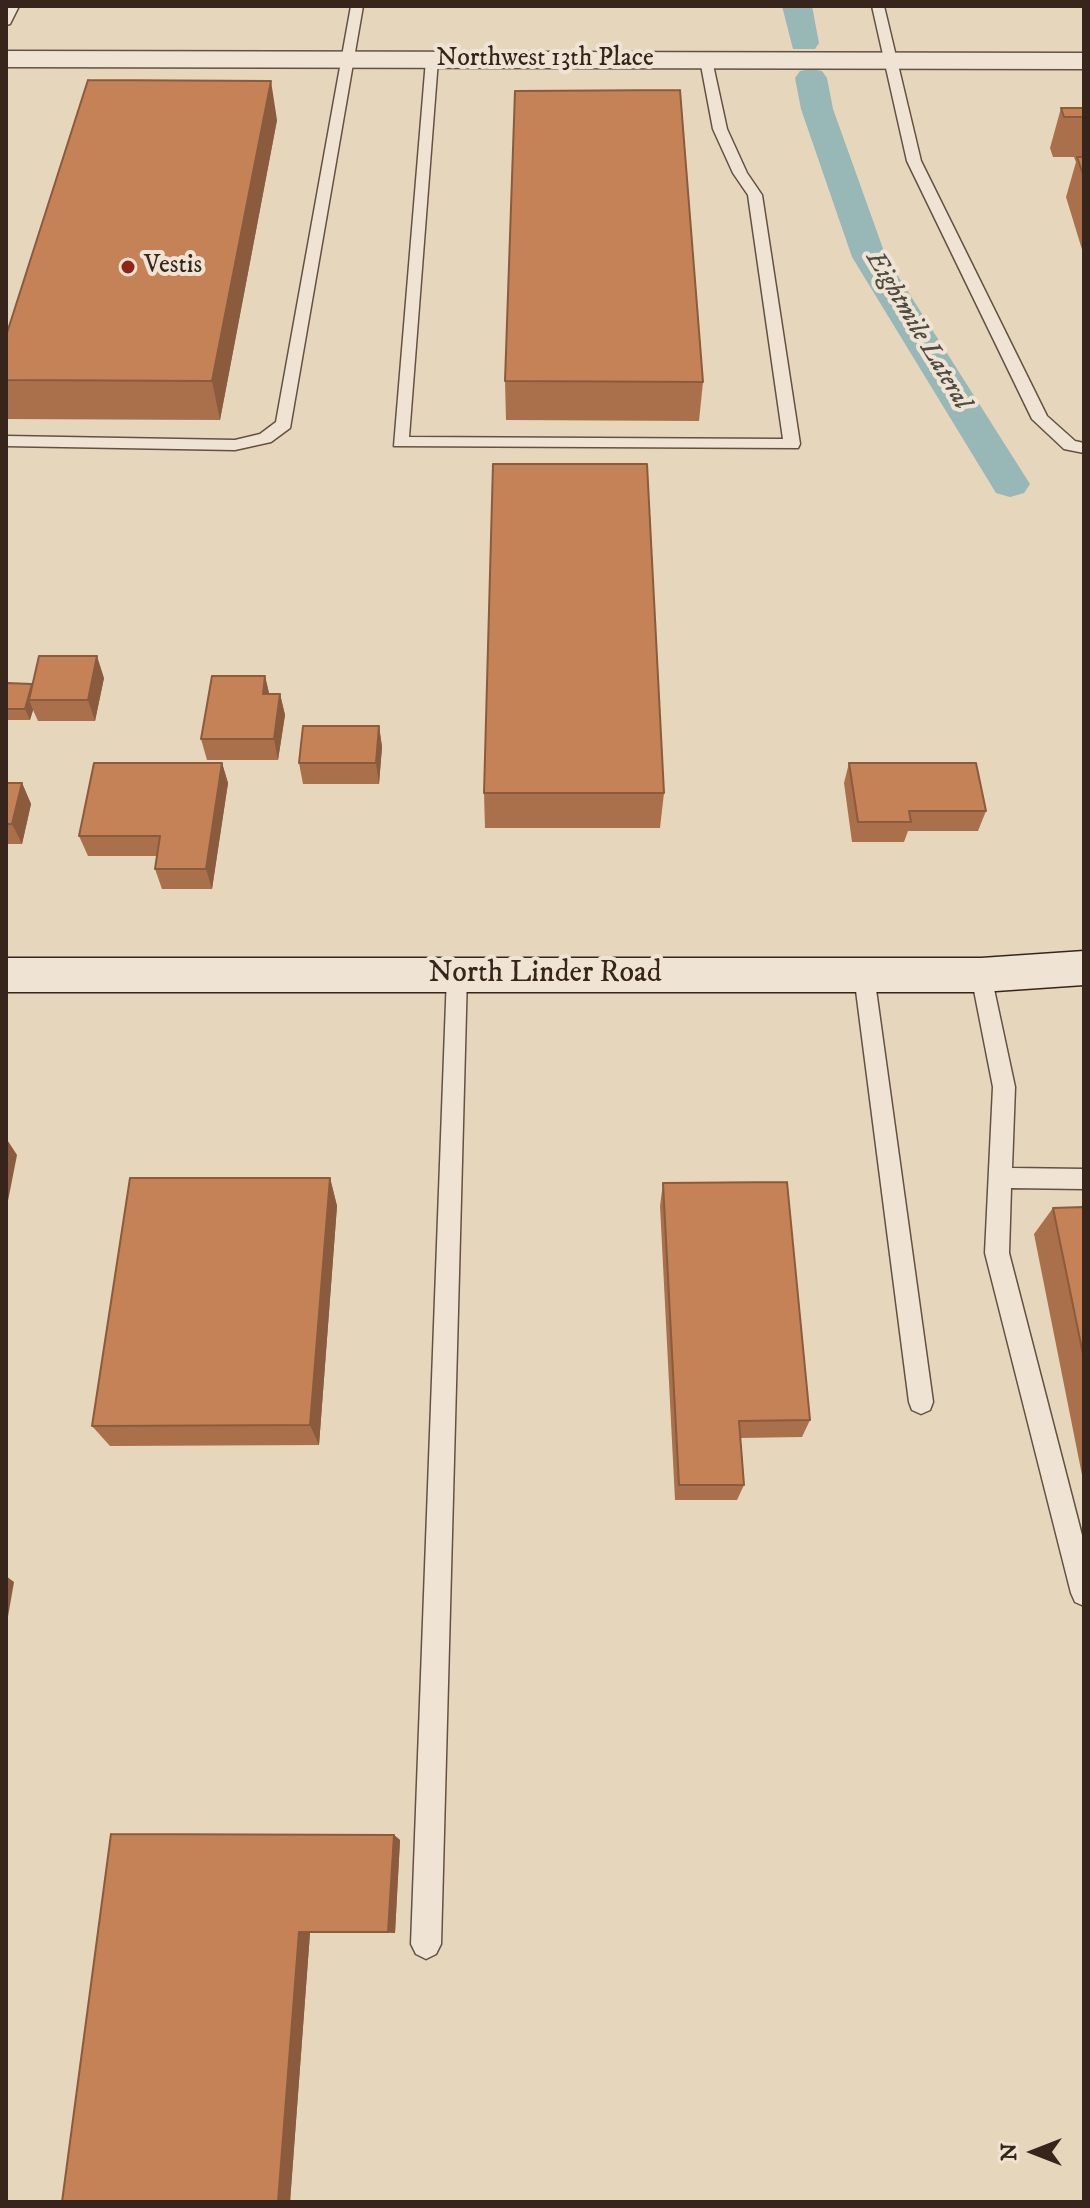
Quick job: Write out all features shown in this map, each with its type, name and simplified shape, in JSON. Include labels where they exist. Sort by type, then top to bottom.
[{"type":"street","name":"Northwest 13th Place","points":[[6,59],[1084,61]]},
{"type":"street","name":"North Linder Road","points":[[6,975],[981,975],[1084,968]]},
{"type":"lane","points":[[6,21],[13,6]]},
{"type":"lane","points":[[6,441],[235,445],[265,438],[284,424],[357,6]]},
{"type":"lane","points":[[878,6],[914,161],[1040,419],[1070,445],[1084,448]]},
{"type":"lane","points":[[432,60],[400,442],[792,444],[755,195],[740,173],[720,129],[706,60]]},
{"type":"lane","points":[[426,1944],[457,975]]},
{"type":"lane","points":[[864,975],[921,1402]]},
{"type":"lane","points":[[981,975],[1004,1087],[997,1253],[1084,1593]]},
{"type":"lane","points":[[1000,1178],[1084,1179]]},
{"type":"building","points":[[88,80],[271,81],[212,381],[6,380],[6,336]]},
{"type":"building","points":[[680,90],[703,382],[505,381],[515,91]]},
{"type":"building","points":[[1061,108],[1084,108],[1084,117],[1064,117]]},
{"type":"building","points":[[1077,157],[1084,157],[1084,177]]},
{"type":"building","points":[[493,464],[647,464],[664,793],[484,793]]},
{"type":"building","points":[[39,656],[97,656],[88,700],[29,700]]},
{"type":"building","points":[[212,676],[265,676],[263,694],[280,694],[274,739],[201,739]]},
{"type":"building","points":[[6,683],[32,684],[25,709],[6,709]]},
{"type":"building","points":[[303,726],[379,726],[376,763],[299,763]]},
{"type":"building","points":[[94,763],[222,763],[206,869],[155,869],[160,836],[79,836]]},
{"type":"building","points":[[849,763],[976,763],[986,811],[909,811],[911,822],[858,822]]},
{"type":"building","points":[[6,783],[22,783],[12,824],[6,824]]},
{"type":"building","points":[[130,1178],[330,1178],[310,1425],[92,1426]]},
{"type":"building","points":[[787,1182],[810,1420],[739,1421],[744,1485],[679,1485],[663,1183]]},
{"type":"building","points":[[1084,1207],[1084,1359],[1053,1208]]},
{"type":"building","points":[[111,1834],[394,1835],[388,1932],[299,1932],[278,2202],[62,2202]]},
{"type":"waterway","name":"Eightmile Lateral","points":[[797,6],[804,43]]},
{"type":"waterway","name":"Eightmile Lateral","points":[[811,78],[817,109],[869,257],[1010,484]]},
{"type":"place","name":"Vestis","points":[[128,267]]}]
